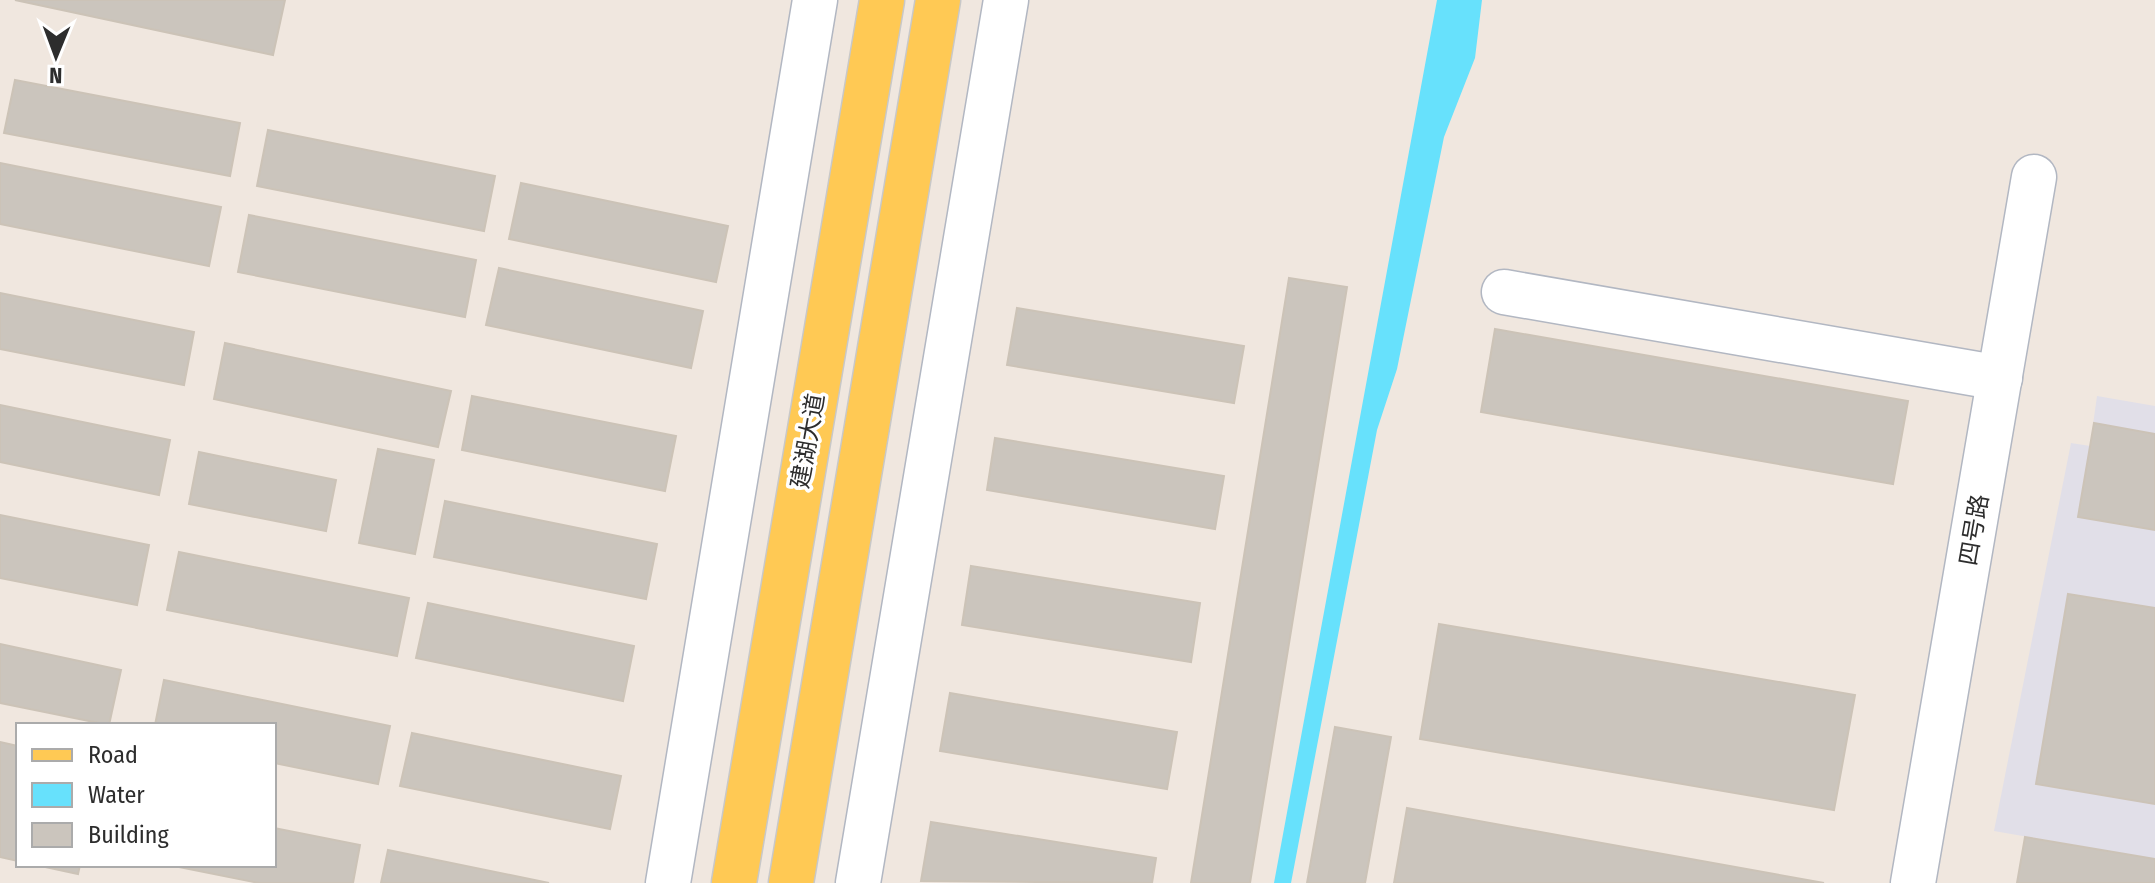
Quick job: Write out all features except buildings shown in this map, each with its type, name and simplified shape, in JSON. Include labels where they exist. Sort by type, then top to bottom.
[{"type":"main road","name":"建湖大道","points":[[734,883],[882,0]]},
{"type":"main road","points":[[791,883],[938,0]]},
{"type":"street","points":[[668,883],[815,0]]},
{"type":"street","points":[[858,883],[1006,0]]},
{"type":"street","name":"四号路","points":[[1913,883],[2034,177]]},
{"type":"street","points":[[1504,292],[2000,378]]},
{"type":"shaded area","points":[[2097,396],[2155,406],[2155,859],[1994,831],[2071,443],[2090,446]]},
{"type":"water","points":[[1437,0],[1482,0],[1475,58],[1444,137],[1397,369],[1377,430],[1291,883],[1274,883]]}]
